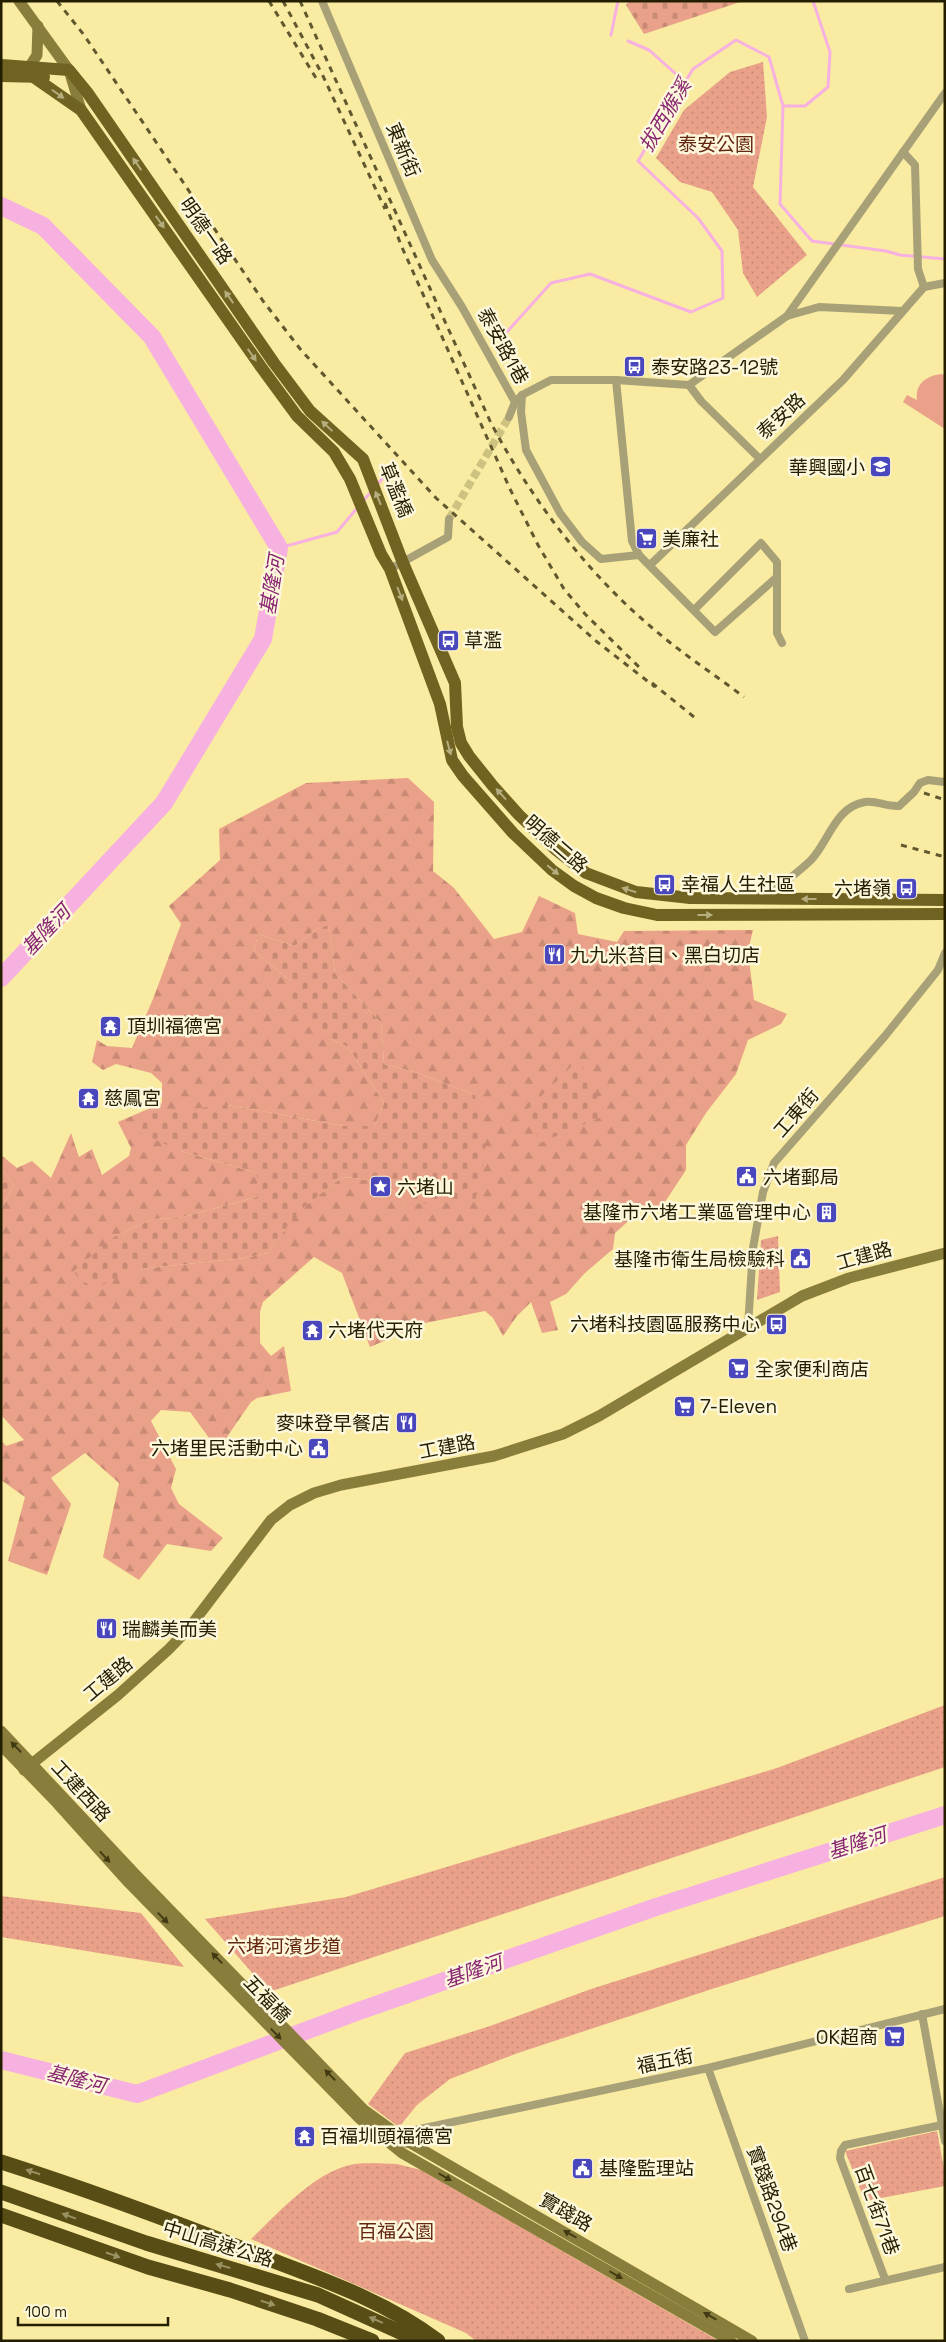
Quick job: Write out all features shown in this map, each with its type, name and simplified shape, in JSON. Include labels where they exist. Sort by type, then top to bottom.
[{"type":"highway","points":[[1,2162],[65,2182],[343,2288],[424,2330],[438,2341]]},
{"type":"highway","name":"中山高速公路","points":[[1,2192],[146,2243],[318,2295],[420,2341]]},
{"type":"highway","points":[[1,2215],[148,2267],[230,2290],[316,2319],[372,2341]]},
{"type":"main road","points":[[1,65],[52,76],[69,70]]},
{"type":"main road","name":"明德一路","points":[[69,70],[87,92],[310,411],[363,459]]},
{"type":"main road","points":[[1,76],[32,72],[81,110]]},
{"type":"main road","name":"明德一路","points":[[81,110],[260,367],[297,416],[334,452],[350,480]]},
{"type":"main road","name":"草濫橋","points":[[363,459],[394,536]]},
{"type":"main road","name":"草濫橋","points":[[350,480],[379,550]]},
{"type":"main road","name":"明德二路","points":[[394,536],[403,563],[455,683],[457,727],[461,743],[469,756],[519,815],[556,850],[586,873],[636,892],[690,898],[945,900]]},
{"type":"main road","name":"明德二路","points":[[379,550],[390,569],[440,704],[452,760],[463,776],[513,833],[552,870],[574,886],[596,898],[624,908],[657,914],[945,914]]},
{"type":"street","points":[[19,1],[69,70],[81,110]]},
{"type":"street","name":"東新街","points":[[322,1],[432,260],[462,307]]},
{"type":"street","points":[[32,72],[37,55],[38,26]]},
{"type":"street","points":[[509,417],[515,402],[522,395],[551,380],[616,380],[689,385],[787,316],[945,92]]},
{"type":"street","points":[[903,152],[915,164],[918,269],[924,287],[945,283]]},
{"type":"street","name":"泰安路","points":[[689,385],[701,402],[760,458],[843,380],[924,287]]},
{"type":"street","name":"泰安路1巷","points":[[462,307],[515,402]]},
{"type":"street","points":[[787,316],[820,307],[902,311]]},
{"type":"street","points":[[616,380],[632,541],[639,555],[715,632],[777,577]]},
{"type":"street","points":[[522,395],[521,412],[526,450],[560,513],[582,542],[601,559],[639,555]]},
{"type":"street","points":[[650,565],[760,458]]},
{"type":"street","points":[[390,569],[448,537],[449,519]]},
{"type":"street","points":[[694,610],[761,543],[777,562],[777,633],[782,643]]},
{"type":"street","points":[[775,890],[812,859],[840,817],[850,806],[876,802],[887,807],[898,806],[914,792],[920,783],[928,780],[945,782]]},
{"type":"street","name":"工東街","points":[[748,1327],[752,1248],[763,1192],[774,1163],[885,1036],[938,970],[945,953]]},
{"type":"street","name":"工建路","points":[[28,1766],[118,1695],[169,1649],[189,1628],[271,1520],[290,1505],[314,1492],[341,1485],[494,1456],[564,1434],[599,1416],[748,1327],[819,1288],[893,1265],[945,1253]]},
{"type":"street","name":"工建西路","points":[[1,1731],[28,1766],[132,1879]]},
{"type":"street","name":"工建西路","points":[[1,1745],[28,1766]]},
{"type":"street","name":"五福橋","points":[[132,1879],[361,2114]]},
{"type":"street","name":"福五街","points":[[407,2141],[415,2130],[708,2068],[945,2009]]},
{"type":"street","points":[[922,2014],[945,2141]]},
{"type":"street","name":"實踐路294巷","points":[[708,2068],[805,2341]]},
{"type":"street","name":"實踐路","points":[[361,2114],[752,2341]]},
{"type":"street","name":"實踐路","points":[[361,2114],[402,2153],[731,2341]]},
{"type":"street","name":"百七街71巷","points":[[886,2279],[840,2158],[841,2151],[845,2145],[942,2125]]},
{"type":"street","points":[[402,2153],[407,2141]]},
{"type":"street","name":"百七街71巷","points":[[848,2289],[945,2267]]},
{"type":"green space","points":[[629,1],[743,1],[644,34],[626,5]]},
{"type":"green space","name":"泰安公園","points":[[763,62],[767,117],[753,187],[807,255],[757,297],[743,273],[738,230],[712,192],[680,182],[656,158],[684,110],[730,72]]},
{"type":"green space","points":[[941,374],[945,375],[945,429],[903,402],[907,395],[917,400],[920,385],[926,379]]},
{"type":"green space","points":[[408,778],[434,802],[433,871],[454,888],[494,939],[522,932],[539,896],[575,913],[578,934],[617,942],[624,931],[753,930],[748,951],[754,1000],[787,1014],[781,1024],[748,1040],[736,1074],[706,1113],[686,1145],[686,1170],[659,1211],[643,1208],[615,1233],[613,1249],[585,1273],[566,1294],[550,1302],[558,1330],[542,1333],[531,1302],[517,1316],[503,1336],[493,1318],[485,1311],[425,1323],[370,1347],[342,1273],[314,1257],[263,1302],[260,1312],[260,1343],[271,1356],[284,1346],[291,1391],[257,1398],[251,1402],[218,1450],[190,1412],[161,1410],[151,1421],[176,1469],[171,1488],[179,1504],[223,1538],[211,1551],[167,1544],[139,1580],[103,1557],[119,1483],[85,1453],[51,1478],[71,1504],[47,1575],[8,1561],[25,1497],[1,1480],[1,1440],[6,1446],[24,1440],[1,1415],[1,1209],[14,1185],[1,1169],[1,1155],[17,1168],[32,1161],[51,1178],[71,1133],[79,1157],[92,1149],[102,1175],[129,1156],[131,1148],[118,1122],[162,1103],[162,1083],[151,1073],[116,1064],[103,1070],[92,1062],[97,1040],[107,1046],[132,1048],[153,999],[181,924],[169,906],[220,860],[219,829],[306,783]],"holes":[[[329,926],[335,973],[381,1023],[384,1064],[418,1073],[475,1095],[407,1204],[386,1186],[361,1179],[342,1177],[297,1212],[268,1253],[245,1258],[140,1269],[112,1238],[152,1219],[179,1218],[257,1197],[257,1173],[181,1151],[227,1105],[344,1126],[375,1126],[384,1103],[348,1047],[331,1039],[291,981],[254,951],[258,934],[295,946],[315,930]]]},
{"type":"green space","points":[[329,925],[335,973],[381,1023],[384,1064],[418,1073],[475,1095],[486,1151],[475,1202],[407,1204],[386,1186],[361,1179],[342,1177],[298,1212],[268,1253],[245,1258],[140,1269],[94,1288],[81,1283],[74,1271],[112,1238],[152,1219],[179,1218],[257,1197],[257,1173],[181,1151],[140,1133],[146,1114],[227,1105],[344,1126],[375,1126],[384,1103],[348,1047],[331,1039],[288,1007],[291,981],[254,951],[258,934],[295,946],[315,930]]},
{"type":"green space","points":[[579,1059],[606,1115],[540,1143],[528,1109]]},
{"type":"green space","points":[[1,1169],[14,1185],[1,1209]]},
{"type":"green space","points":[[778,1236],[780,1292],[757,1300],[761,1240]]},
{"type":"green space","name":"六堵河濱步道","points":[[945,1705],[945,1767],[269,1992],[205,1919],[346,1897],[777,1768]]},
{"type":"green space","points":[[945,1877],[945,1916],[715,1988],[518,2053],[450,2079],[417,2105],[399,2127],[368,2104],[405,2053],[490,2026],[591,1989]]},
{"type":"green space","name":"六堵河濱步道","points":[[1,1896],[141,1913],[184,1967],[1,1937]]},
{"type":"green space","points":[[937,2131],[945,2174],[945,2186],[865,2201],[845,2151]]},
{"type":"green space","name":"百福公園","points":[[368,2163],[397,2164],[421,2170],[719,2341],[476,2341],[466,2333],[251,2239],[310,2185],[336,2169]]},
{"type":"waterway","points":[[611,35],[618,1]]},
{"type":"waterway","points":[[783,106],[805,106],[828,87],[830,52],[813,1]]},
{"type":"waterway","name":"拔西猴溪","points":[[506,333],[551,283],[590,274],[691,312],[723,298],[722,251],[698,218],[638,161],[693,69],[736,40],[769,57],[783,106],[780,204],[812,241],[886,251],[900,255],[945,259]]},
{"type":"waterway","points":[[628,41],[649,50],[685,82]]},
{"type":"waterway","name":"基隆河","points":[[1,206],[43,226],[152,337],[279,548],[263,639],[164,803],[1,978]]},
{"type":"waterway","name":"拔西猴溪","points":[[377,485],[391,468]]},
{"type":"waterway","name":"拔西猴溪","points":[[362,502],[371,492]]},
{"type":"waterway","name":"拔西猴溪","points":[[279,548],[337,532],[358,507]]},
{"type":"waterway","name":"基隆河","points":[[1,2060],[137,2094],[356,2012],[656,1907],[945,1815]]},
{"type":"tunnel","points":[[449,519],[509,417]]},
{"type":"railway","points":[[57,1],[84,35],[263,301],[301,350],[436,498],[596,641],[655,687]]},
{"type":"railway","points":[[269,1],[319,83]]},
{"type":"railway","points":[[283,1],[323,76],[385,209]]},
{"type":"railway","points":[[300,1],[490,421],[523,479],[563,534],[607,586],[667,640],[744,697]]},
{"type":"railway","points":[[385,203],[401,245],[510,489],[538,545],[564,589],[585,614],[639,667]]},
{"type":"railway","points":[[652,683],[694,717]]},
{"type":"railway","points":[[924,793],[945,800]]},
{"type":"railway","points":[[901,845],[945,857]]},
{"type":"place","name":"泰安路23-12號","points":[[635,367]]},
{"type":"place","name":"華興國小","points":[[881,467]]},
{"type":"place","name":"美廉社","points":[[646,539]]},
{"type":"place","name":"草濫","points":[[448,640]]},
{"type":"place","name":"幸福人生社區","points":[[665,884]]},
{"type":"place","name":"六堵嶺","points":[[907,888]]},
{"type":"place","name":"九九米苔目、黑白切店","points":[[554,955]]},
{"type":"place","name":"頂圳福德宮","points":[[111,1026]]},
{"type":"place","name":"慈鳳宮","points":[[88,1098]]},
{"type":"place","name":"六堵郵局","points":[[747,1177]]},
{"type":"place","name":"六堵山","points":[[381,1187]]},
{"type":"place","name":"基隆市六堵工業區管理中心","points":[[827,1212]]},
{"type":"place","name":"基隆市衛生局檢驗科","points":[[801,1259]]},
{"type":"place","name":"六堵科技園區服務中心","points":[[776,1324]]},
{"type":"place","name":"六堵代天府","points":[[312,1330]]},
{"type":"place","name":"全家便利商店","points":[[739,1369]]},
{"type":"place","name":"7-Eleven","points":[[684,1406]]},
{"type":"place","name":"麥味登早餐店","points":[[406,1423]]},
{"type":"place","name":"六堵里民活動中心","points":[[319,1448]]},
{"type":"place","name":"瑞麟美而美","points":[[106,1629]]},
{"type":"place","name":"OK超商","points":[[894,2037]]},
{"type":"place","name":"百福圳頭福德宮","points":[[304,2136]]},
{"type":"place","name":"基隆監理站","points":[[583,2168]]}]
